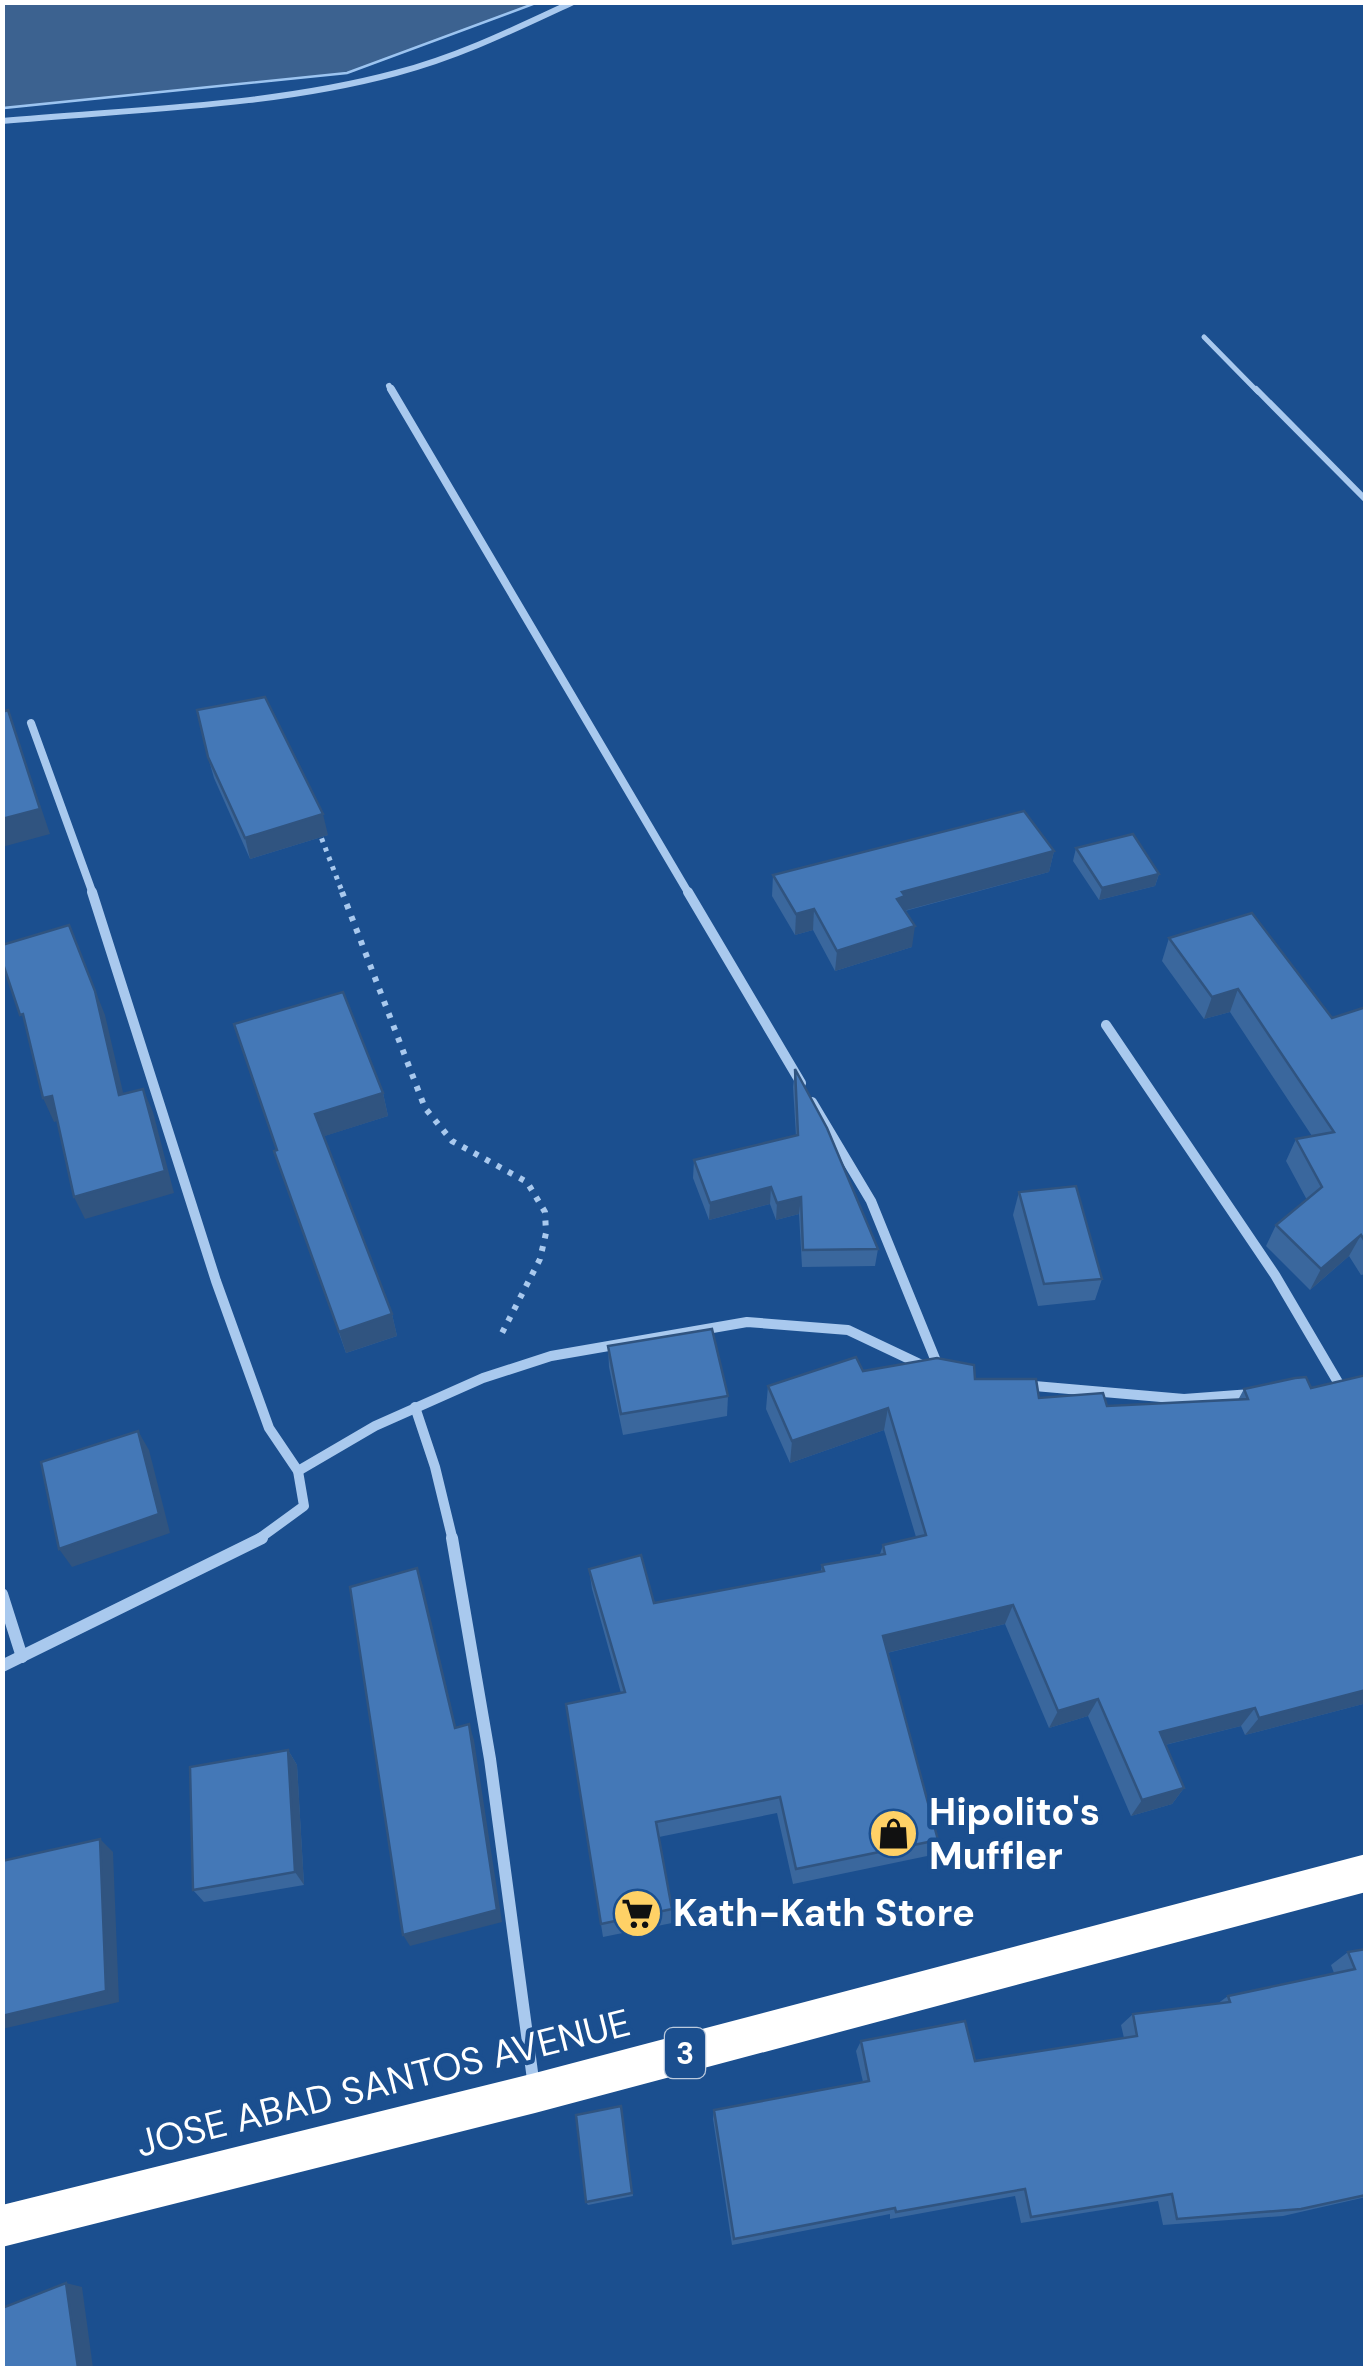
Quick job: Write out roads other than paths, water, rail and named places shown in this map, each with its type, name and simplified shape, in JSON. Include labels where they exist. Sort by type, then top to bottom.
[{"type":"highway","name":"JOSE ABAD SANTOS AVENUE","points":[[2,2226],[535,2093],[1366,1873]]},
{"type":"street","points":[[2,121],[276,95],[368,80],[446,58],[573,2]]},
{"type":"street","points":[[389,386],[870,1201],[942,1376]]},
{"type":"street","points":[[2,1666],[272,1533],[304,1506],[298,1471],[269,1428],[216,1281],[93,894],[30,723]]},
{"type":"street","points":[[1106,1025],[1348,1388],[1322,1390]]},
{"type":"street","points":[[298,1471],[415,1407],[483,1378],[551,1356],[747,1322],[848,1330],[942,1376],[960,1378]]},
{"type":"street","points":[[1015,1384],[1184,1399],[1263,1394]]},
{"type":"street","points":[[415,1407],[434,1454],[448,1509],[488,1737],[535,2093]]},
{"type":"street","points":[[2,1594],[22,1657]]},
{"type":"lane","points":[[1204,338],[1366,500]]},
{"type":"water","points":[[3,2],[536,3],[347,73],[3,108]]},
{"type":"place","name":"Hipolito's Muffler","points":[[894,1834]]},
{"type":"place","name":"Kath-Kath Store","points":[[638,1913]]}]
